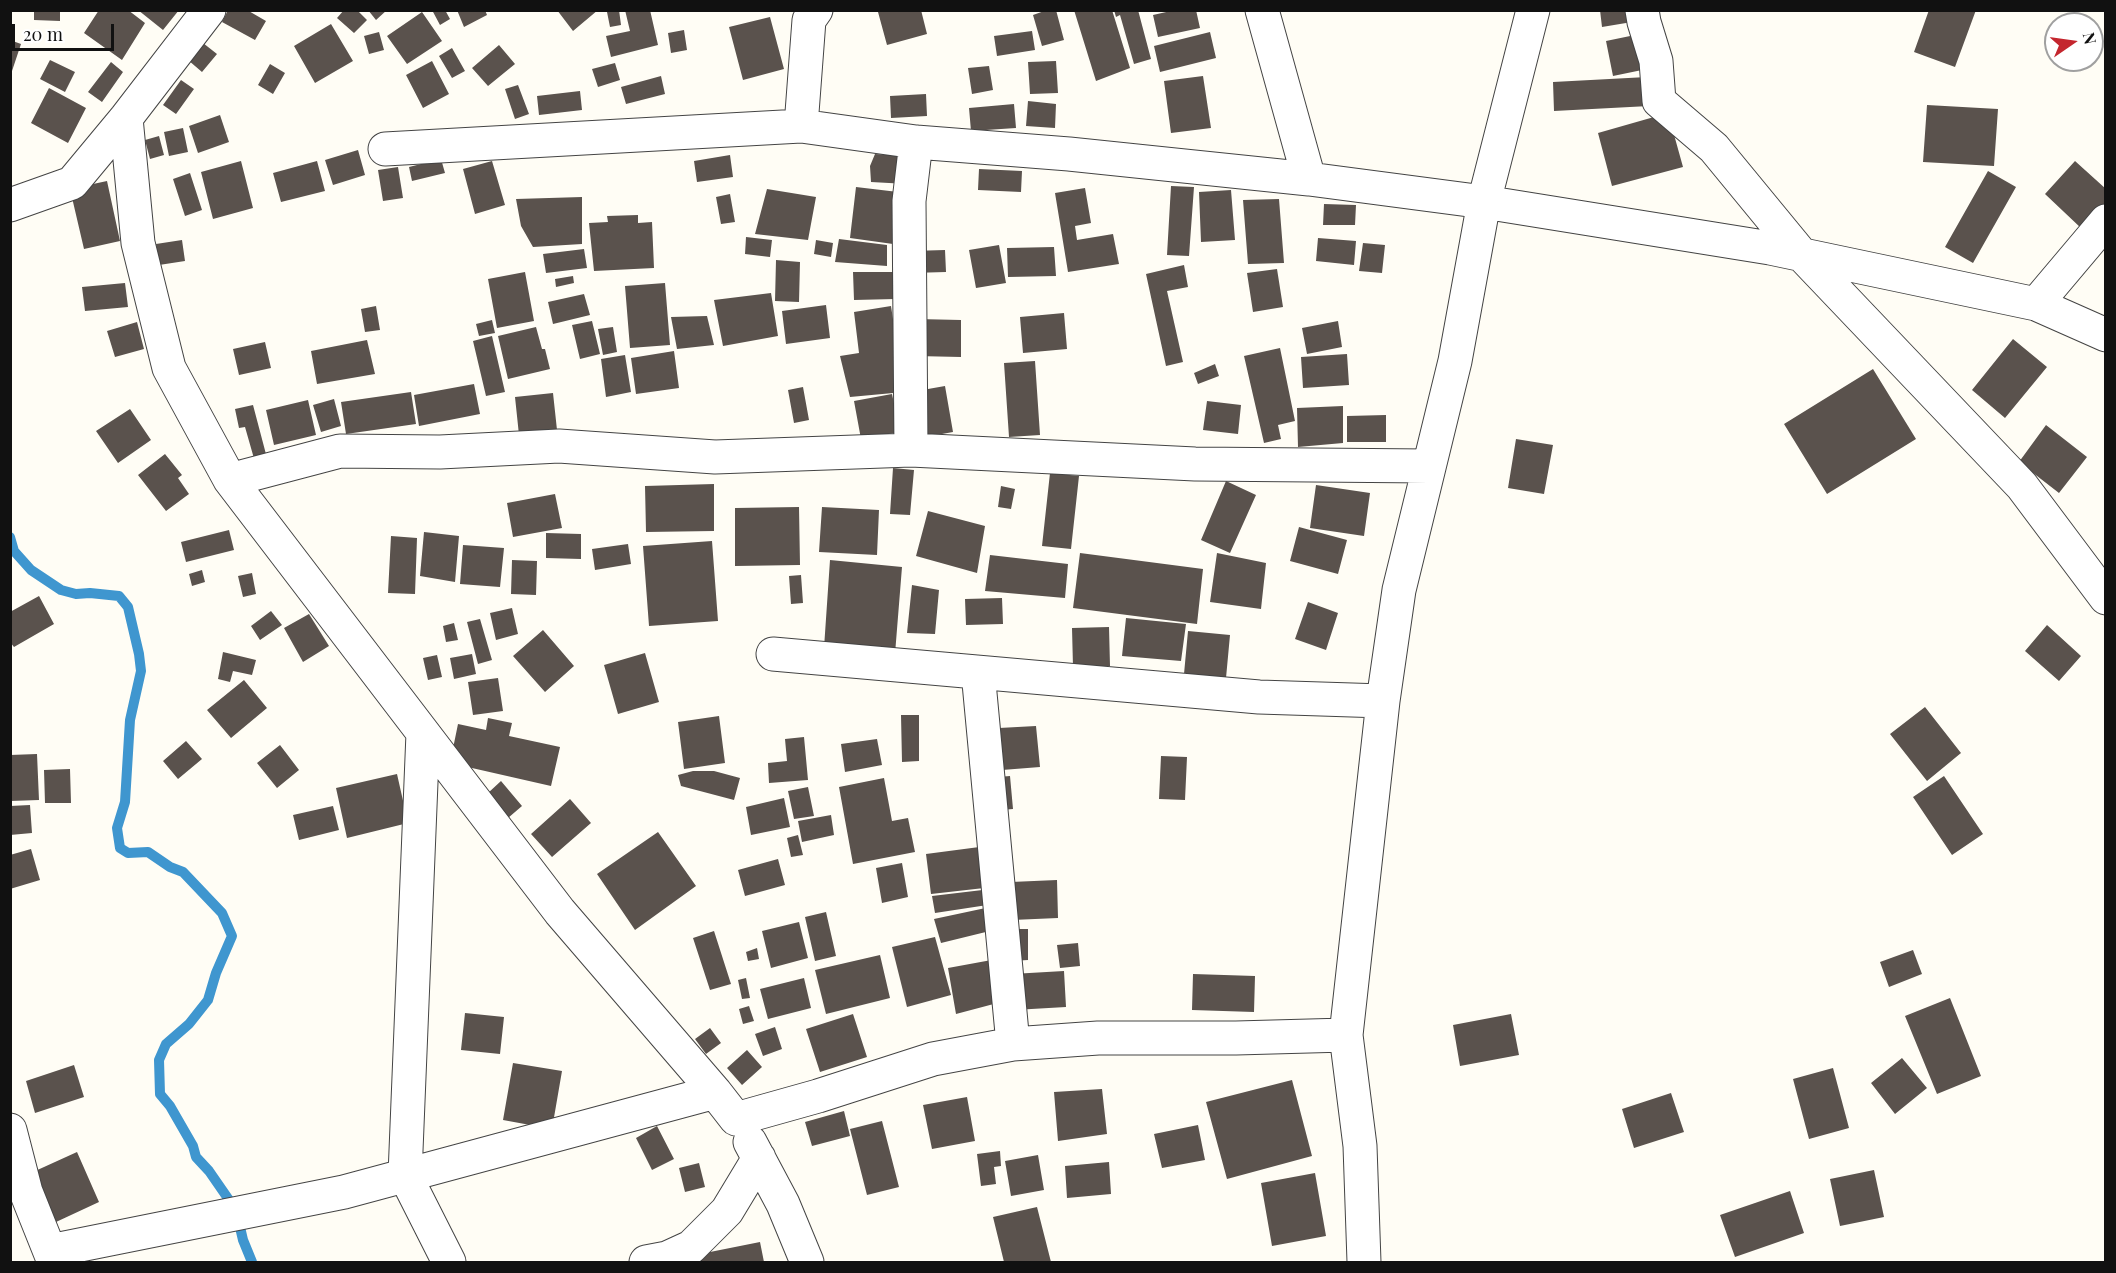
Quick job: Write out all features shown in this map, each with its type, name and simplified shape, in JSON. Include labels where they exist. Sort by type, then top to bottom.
[{"type":"street","points":[[10,205],[72,183],[126,118],[209,10]]},
{"type":"street","points":[[801,126],[809,20],[816,10]]},
{"type":"street","points":[[1262,10],[1309,179]]},
{"type":"street","points":[[1364,1263],[1359,1146],[1346,1035],[1383,701],[1399,590],[1455,361],[1484,202],[1533,10]]},
{"type":"street","points":[[1642,10],[1656,61],[1659,101],[1714,148],[1802,255],[2022,486],[2106,598]]},
{"type":"street","points":[[126,118],[138,243],[169,368],[230,480],[560,912],[736,1119],[783,1204],[807,1263]]},
{"type":"street","points":[[385,148],[801,126],[916,142],[1069,154],[1309,179],[1484,202],[1802,255],[2036,304],[2106,335]]},
{"type":"street","points":[[911,450],[909,201],[916,142]]},
{"type":"street","points":[[2036,304],[2106,221]]},
{"type":"street","points":[[230,480],[340,451],[440,452],[559,446],[715,457],[911,450],[1195,464],[1429,466]]},
{"type":"street","points":[[773,654],[1259,697],[1383,701]]},
{"type":"street","points":[[978,672],[1013,1044]]},
{"type":"street","points":[[423,734],[405,1175],[449,1263]]},
{"type":"street","points":[[736,1119],[818,1096],[933,1059],[1013,1044],[1098,1038],[1346,1035]]},
{"type":"street","points":[[10,1130],[26,1192],[52,1257],[344,1192],[715,1092]]},
{"type":"street","points":[[646,1263],[668,1258],[691,1247],[727,1211],[759,1158]]},
{"type":"building","points":[[34,10],[60,10],[60,21],[34,20]]},
{"type":"building","points":[[99,10],[128,10],[145,23],[122,60],[84,33]]},
{"type":"building","points":[[138,10],[179,10],[163,30]]},
{"type":"building","points":[[228,10],[247,10],[266,21],[255,40],[222,22]]},
{"type":"building","points":[[344,10],[357,10],[367,20],[354,33],[337,18]]},
{"type":"building","points":[[368,10],[387,10],[376,20]]},
{"type":"building","points":[[432,10],[445,10],[450,19],[440,25]]},
{"type":"building","points":[[457,10],[485,10],[487,15],[464,27]]},
{"type":"building","points":[[557,10],[598,10],[573,31]]},
{"type":"building","points":[[619,10],[621,25],[610,27],[607,12]]},
{"type":"building","points":[[625,10],[650,10],[658,45],[611,57],[606,36],[630,31]]},
{"type":"building","points":[[921,10],[927,34],[887,45],[878,12]]},
{"type":"building","points":[[1047,10],[1056,10],[1064,40],[1042,46],[1033,15]]},
{"type":"building","points":[[1074,10],[1112,10],[1130,68],[1096,81]]},
{"type":"building","points":[[1114,10],[1138,10],[1151,59],[1134,64],[1120,15],[1116,17]]},
{"type":"building","points":[[1175,10],[1196,10],[1200,28],[1158,37],[1153,15]]},
{"type":"building","points":[[1600,10],[1631,10],[1632,22],[1602,27]]},
{"type":"building","points":[[1929,10],[1976,10],[1955,67],[1914,52]]},
{"type":"building","points":[[422,12],[442,41],[407,64],[387,36]]},
{"type":"building","points":[[770,17],[784,69],[743,80],[729,27]]},
{"type":"building","points":[[331,24],[353,61],[315,83],[294,46]]},
{"type":"building","points":[[684,30],[687,50],[671,53],[668,33]]},
{"type":"building","points":[[1032,31],[1035,50],[997,56],[994,36]]},
{"type":"building","points":[[379,32],[384,50],[369,54],[364,36]]},
{"type":"building","points":[[1210,32],[1216,58],[1160,72],[1154,46]]},
{"type":"building","points":[[1635,35],[1642,70],[1613,76],[1606,41]]},
{"type":"building","points":[[10,40],[21,44],[11,74],[10,74]]},
{"type":"building","points":[[203,43],[217,54],[202,72],[188,60]]},
{"type":"building","points":[[499,45],[515,64],[488,86],[472,68]]},
{"type":"building","points":[[452,48],[465,71],[452,78],[439,56]]},
{"type":"building","points":[[50,60],[75,72],[65,92],[40,79]]},
{"type":"building","points":[[432,61],[449,94],[423,108],[406,75]]},
{"type":"building","points":[[1056,61],[1058,93],[1030,94],[1028,62]]},
{"type":"building","points":[[111,62],[123,72],[102,102],[88,92]]},
{"type":"building","points":[[615,63],[620,80],[598,87],[592,69]]},
{"type":"building","points":[[270,64],[285,73],[273,94],[258,85]]},
{"type":"building","points":[[989,66],[993,90],[972,94],[968,68]]},
{"type":"building","points":[[661,76],[665,94],[626,104],[621,87]]},
{"type":"building","points":[[1203,76],[1211,128],[1171,133],[1164,81]]},
{"type":"building","points":[[1647,77],[1649,106],[1554,111],[1553,82]]},
{"type":"building","points":[[181,80],[194,89],[176,114],[163,105]]},
{"type":"building","points":[[518,85],[529,114],[515,119],[505,89]]},
{"type":"building","points":[[49,88],[86,108],[68,143],[31,123]]},
{"type":"building","points":[[580,91],[582,110],[539,115],[537,96]]},
{"type":"building","points":[[926,94],[927,116],[891,118],[890,96]]},
{"type":"building","points":[[1028,101],[1056,104],[1055,128],[1026,126]]},
{"type":"building","points":[[1014,104],[1016,128],[971,131],[969,108]]},
{"type":"building","points":[[1927,105],[1998,109],[1994,166],[1923,162]]},
{"type":"building","points":[[1668,113],[1683,167],[1612,186],[1598,133]]},
{"type":"building","points":[[220,115],[229,142],[198,153],[189,126]]},
{"type":"building","points":[[183,128],[188,152],[169,156],[164,132]]},
{"type":"building","points":[[159,136],[164,155],[150,159],[145,140]]},
{"type":"building","points":[[358,150],[365,175],[333,185],[325,160]]},
{"type":"building","points":[[875,154],[908,156],[907,184],[871,182],[870,166]]},
{"type":"building","points":[[730,155],[733,177],[697,182],[694,161]]},
{"type":"building","points":[[441,159],[445,173],[412,181],[409,167]]},
{"type":"building","points":[[241,161],[253,208],[213,219],[201,172]]},
{"type":"building","points":[[317,161],[325,191],[281,202],[273,173]]},
{"type":"building","points":[[492,161],[505,205],[475,214],[463,169]]},
{"type":"building","points":[[2075,161],[2106,189],[2106,203],[2082,229],[2045,194]]},
{"type":"building","points":[[398,167],[403,198],[383,201],[378,170]]},
{"type":"building","points":[[979,169],[1022,171],[1021,192],[978,190]]},
{"type":"building","points":[[1988,171],[2016,187],[1973,263],[1945,247]]},
{"type":"building","points":[[190,173],[202,210],[185,216],[173,179]]},
{"type":"building","points":[[107,181],[120,241],[84,249],[70,189]]},
{"type":"building","points":[[1171,186],[1194,187],[1189,256],[1167,255]]},
{"type":"building","points":[[856,187],[898,192],[893,244],[850,238]]},
{"type":"building","points":[[1085,188],[1091,223],[1075,226],[1077,240],[1113,234],[1119,264],[1068,272],[1055,193]]},
{"type":"building","points":[[767,189],[816,197],[808,240],[755,234]]},
{"type":"building","points":[[1231,190],[1235,240],[1201,242],[1199,192]]},
{"type":"building","points":[[730,194],[735,222],[721,224],[716,197]]},
{"type":"building","points":[[582,197],[582,244],[533,247],[521,226],[516,199]]},
{"type":"building","points":[[1279,199],[1284,263],[1248,264],[1243,200]]},
{"type":"building","points":[[1324,204],[1356,205],[1355,225],[1323,225]]},
{"type":"building","points":[[638,215],[638,223],[652,222],[654,268],[594,271],[589,223],[608,222],[607,216]]},
{"type":"building","points":[[746,237],[772,240],[770,257],[745,254]]},
{"type":"building","points":[[1318,238],[1356,241],[1354,265],[1316,261]]},
{"type":"building","points":[[839,239],[887,245],[887,266],[835,262]]},
{"type":"building","points":[[182,240],[185,261],[159,265],[156,244]]},
{"type":"building","points":[[816,240],[833,243],[831,257],[814,254]]},
{"type":"building","points":[[1363,243],[1385,245],[1382,273],[1359,271]]},
{"type":"building","points":[[999,245],[1006,283],[976,288],[969,250]]},
{"type":"building","points":[[1054,247],[1056,276],[1008,277],[1007,248]]},
{"type":"building","points":[[584,249],[587,268],[546,273],[543,254]]},
{"type":"building","points":[[945,250],[946,272],[911,273],[911,251]]},
{"type":"building","points":[[776,260],[800,262],[799,302],[775,301]]},
{"type":"building","points":[[1184,265],[1188,287],[1167,291],[1183,362],[1166,366],[1146,274]]},
{"type":"building","points":[[1277,269],[1283,307],[1253,312],[1247,273]]},
{"type":"building","points":[[525,272],[534,321],[497,328],[488,279]]},
{"type":"building","points":[[853,272],[894,272],[895,299],[854,300]]},
{"type":"building","points":[[573,276],[574,283],[556,287],[555,279]]},
{"type":"building","points":[[125,283],[128,307],[85,311],[82,287]]},
{"type":"building","points":[[665,283],[670,345],[630,348],[625,286]]},
{"type":"building","points":[[771,293],[778,336],[723,346],[714,300]]},
{"type":"building","points":[[584,294],[590,315],[553,324],[548,302]]},
{"type":"building","points":[[826,305],[830,338],[786,344],[782,311]]},
{"type":"building","points":[[376,306],[380,330],[365,332],[361,309]]},
{"type":"building","points":[[891,306],[904,392],[850,397],[840,356],[859,353],[854,312]]},
{"type":"building","points":[[1064,313],[1067,349],[1023,353],[1020,317]]},
{"type":"building","points":[[707,316],[714,345],[677,349],[671,317]]},
{"type":"building","points":[[917,319],[961,320],[961,357],[916,356]]},
{"type":"building","points":[[492,320],[495,333],[479,336],[476,324]]},
{"type":"building","points":[[592,321],[600,354],[580,359],[572,325]]},
{"type":"building","points":[[1338,321],[1342,347],[1307,354],[1302,328]]},
{"type":"building","points":[[137,322],[144,349],[115,357],[107,331]]},
{"type":"building","points":[[536,327],[550,369],[508,379],[498,336]]},
{"type":"building","points":[[613,327],[617,352],[603,355],[598,329]]},
{"type":"building","points":[[492,336],[505,392],[486,396],[473,341]]},
{"type":"building","points":[[2013,339],[2047,367],[2005,418],[1972,390]]},
{"type":"building","points":[[367,340],[375,374],[317,384],[311,351]]},
{"type":"building","points":[[265,342],[271,368],[239,375],[233,349]]},
{"type":"building","points":[[1280,348],[1295,421],[1278,425],[1281,439],[1264,443],[1244,356]]},
{"type":"building","points":[[674,351],[679,388],[636,394],[631,358]]},
{"type":"building","points":[[1347,354],[1349,385],[1303,388],[1301,357]]},
{"type":"building","points":[[625,355],[631,392],[606,397],[601,359]]},
{"type":"building","points":[[1035,361],[1040,435],[1009,437],[1004,363]]},
{"type":"building","points":[[1215,364],[1219,376],[1198,384],[1194,373]]},
{"type":"building","points":[[1873,369],[1916,439],[1827,494],[1784,424]]},
{"type":"building","points":[[474,384],[480,414],[419,426],[414,395]]},
{"type":"building","points":[[945,386],[953,432],[920,438],[911,392]]},
{"type":"building","points":[[803,387],[809,420],[794,423],[788,390]]},
{"type":"building","points":[[411,392],[416,424],[346,434],[341,402]]},
{"type":"building","points":[[553,393],[557,430],[519,435],[515,397]]},
{"type":"building","points":[[892,394],[900,432],[861,439],[854,401]]},
{"type":"building","points":[[334,399],[341,426],[321,432],[313,405]]},
{"type":"building","points":[[308,400],[316,435],[274,445],[266,410]]},
{"type":"building","points":[[1207,401],[1241,405],[1238,434],[1203,430]]},
{"type":"building","points":[[253,405],[267,458],[255,462],[245,427],[239,428],[235,409]]},
{"type":"building","points":[[1343,406],[1343,443],[1298,447],[1297,408]]},
{"type":"building","points":[[130,409],[151,440],[118,463],[96,431]]},
{"type":"building","points":[[1386,415],[1386,442],[1347,442],[1347,416]]},
{"type":"building","points":[[2046,425],[2087,457],[2059,493],[2019,462]]},
{"type":"building","points":[[1516,439],[1553,445],[1544,494],[1508,488]]},
{"type":"building","points":[[165,454],[182,475],[178,478],[189,494],[166,511],[138,475]]},
{"type":"building","points":[[893,468],[914,470],[910,515],[890,514]]},
{"type":"building","points":[[1050,473],[1079,476],[1071,549],[1042,546]]},
{"type":"building","points":[[1226,481],[1256,495],[1230,553],[1201,540]]},
{"type":"building","points":[[714,484],[714,531],[646,532],[645,486]]},
{"type":"building","points":[[1316,485],[1370,493],[1364,536],[1310,528]]},
{"type":"building","points":[[1001,486],[1015,489],[1011,509],[998,507]]},
{"type":"building","points":[[555,494],[562,528],[513,537],[507,503]]},
{"type":"building","points":[[799,507],[800,565],[735,566],[735,508]]},
{"type":"building","points":[[822,507],[879,510],[877,555],[819,552]]},
{"type":"building","points":[[928,511],[985,526],[977,573],[916,556]]},
{"type":"building","points":[[1299,527],[1347,540],[1338,574],[1290,561]]},
{"type":"building","points":[[229,530],[234,550],[186,562],[181,542]]},
{"type":"building","points":[[424,532],[459,536],[455,582],[420,576]]},
{"type":"building","points":[[546,533],[581,534],[581,559],[546,558]]},
{"type":"building","points":[[391,536],[417,538],[415,594],[388,593]]},
{"type":"building","points":[[712,541],[718,621],[649,626],[643,546]]},
{"type":"building","points":[[628,544],[631,564],[595,570],[592,549]]},
{"type":"building","points":[[463,545],[504,548],[500,587],[460,584]]},
{"type":"building","points":[[1080,553],[1203,569],[1197,624],[1073,608]]},
{"type":"building","points":[[1217,553],[1266,563],[1261,609],[1210,602]]},
{"type":"building","points":[[990,555],[1068,564],[1065,598],[985,591]]},
{"type":"building","points":[[512,560],[537,561],[536,595],[511,594]]},
{"type":"building","points":[[830,560],[902,567],[895,654],[824,648]]},
{"type":"building","points":[[202,570],[205,582],[192,586],[189,574]]},
{"type":"building","points":[[252,573],[256,594],[243,597],[238,576]]},
{"type":"building","points":[[801,575],[803,603],[791,604],[789,576]]},
{"type":"building","points":[[912,585],[939,590],[935,634],[907,633]]},
{"type":"building","points":[[39,596],[54,624],[14,647],[10,642],[10,612]]},
{"type":"building","points":[[1002,598],[1003,624],[966,625],[965,599]]},
{"type":"building","points":[[1308,602],[1338,613],[1326,650],[1295,639]]},
{"type":"building","points":[[512,608],[518,634],[496,640],[490,613]]},
{"type":"building","points":[[271,611],[282,625],[260,640],[251,626]]},
{"type":"building","points":[[309,614],[329,646],[303,662],[284,628]]},
{"type":"building","points":[[1126,618],[1186,624],[1181,661],[1122,656]]},
{"type":"building","points":[[480,619],[492,660],[478,664],[467,622]]},
{"type":"building","points":[[454,623],[458,640],[446,642],[443,626]]},
{"type":"building","points":[[2047,625],[2081,656],[2059,681],[2025,651]]},
{"type":"building","points":[[1109,627],[1110,666],[1073,667],[1072,628]]},
{"type":"building","points":[[543,630],[574,666],[545,692],[513,656]]},
{"type":"building","points":[[1188,631],[1230,635],[1226,678],[1184,674]]},
{"type":"building","points":[[223,652],[256,660],[252,675],[233,671],[230,682],[218,679]]},
{"type":"building","points":[[645,653],[659,702],[618,714],[604,665]]},
{"type":"building","points":[[472,654],[476,674],[454,679],[450,658]]},
{"type":"building","points":[[437,655],[442,677],[428,680],[423,658]]},
{"type":"building","points":[[498,678],[503,711],[473,715],[468,682]]},
{"type":"building","points":[[244,680],[267,708],[231,738],[207,710]]},
{"type":"building","points":[[1925,707],[1961,753],[1927,781],[1890,734]]},
{"type":"building","points":[[901,715],[919,715],[919,761],[902,762]]},
{"type":"building","points":[[719,716],[725,763],[684,769],[678,722]]},
{"type":"building","points":[[488,718],[512,723],[509,736],[560,747],[551,786],[450,763],[458,724],[486,730]]},
{"type":"building","points":[[1036,726],[1040,767],[1002,770],[999,728]]},
{"type":"building","points":[[804,737],[808,780],[769,783],[768,763],[787,761],[785,739]]},
{"type":"building","points":[[877,739],[882,765],[845,772],[841,744]]},
{"type":"building","points":[[186,741],[202,759],[178,779],[163,761]]},
{"type":"building","points":[[280,745],[299,770],[277,788],[257,763]]},
{"type":"building","points":[[37,754],[39,800],[10,801],[10,755]]},
{"type":"building","points":[[1161,756],[1187,757],[1185,800],[1159,799]]},
{"type":"building","points":[[70,769],[71,803],[45,803],[44,770]]},
{"type":"building","points":[[693,771],[714,771],[740,778],[734,800],[681,786],[678,775]]},
{"type":"building","points":[[397,774],[408,823],[347,838],[336,788]]},
{"type":"building","points":[[1010,776],[1013,809],[1001,810],[998,777]]},
{"type":"building","points":[[1944,776],[1983,834],[1952,855],[1913,797]]},
{"type":"building","points":[[884,778],[892,821],[908,818],[915,852],[853,864],[839,787]]},
{"type":"building","points":[[501,781],[522,806],[508,818],[488,793]]},
{"type":"building","points":[[808,787],[814,816],[794,819],[788,791]]},
{"type":"building","points":[[784,798],[790,827],[751,835],[746,807]]},
{"type":"building","points":[[570,799],[591,823],[552,857],[531,834]]},
{"type":"building","points":[[30,805],[32,833],[10,835],[10,806]]},
{"type":"building","points":[[333,806],[339,830],[299,840],[293,815]]},
{"type":"building","points":[[831,815],[834,835],[802,842],[798,821]]},
{"type":"building","points":[[658,832],[696,886],[635,930],[597,874]]},
{"type":"building","points":[[798,835],[803,855],[791,857],[787,838]]},
{"type":"building","points":[[987,846],[993,887],[931,894],[926,854]]},
{"type":"building","points":[[31,849],[40,880],[10,889],[10,855]]},
{"type":"building","points":[[778,859],[785,885],[745,896],[738,870]]},
{"type":"building","points":[[902,863],[908,897],[882,903],[876,868]]},
{"type":"building","points":[[1057,880],[1058,918],[1012,920],[1011,882]]},
{"type":"building","points":[[991,889],[994,904],[935,913],[932,896]]},
{"type":"building","points":[[995,906],[998,929],[941,943],[934,919]]},
{"type":"building","points":[[826,912],[836,956],[815,961],[805,917]]},
{"type":"building","points":[[799,922],[808,958],[771,968],[762,931]]},
{"type":"building","points":[[1012,929],[1028,929],[1028,960],[1012,961]]},
{"type":"building","points":[[714,931],[731,984],[710,990],[693,938]]},
{"type":"building","points":[[935,937],[951,995],[907,1007],[892,947]]},
{"type":"building","points":[[1078,943],[1080,966],[1060,968],[1057,945]]},
{"type":"building","points":[[757,948],[759,959],[748,961],[746,952]]},
{"type":"building","points":[[1913,950],[1922,974],[1889,987],[1880,962]]},
{"type":"building","points":[[880,955],[890,998],[826,1014],[815,970]]},
{"type":"building","points":[[997,959],[1005,1001],[956,1014],[948,968]]},
{"type":"building","points":[[1064,971],[1066,1007],[1014,1010],[1012,974]]},
{"type":"building","points":[[1193,974],[1255,976],[1254,1012],[1192,1010]]},
{"type":"building","points":[[746,978],[750,998],[742,999],[738,980]]},
{"type":"building","points":[[804,978],[811,1008],[768,1019],[760,989]]},
{"type":"building","points":[[1950,998],[1981,1076],[1937,1094],[1905,1016]]},
{"type":"building","points":[[749,1006],[754,1021],[743,1024],[739,1009]]},
{"type":"building","points":[[465,1013],[504,1017],[500,1054],[461,1050]]},
{"type":"building","points":[[853,1014],[867,1057],[820,1072],[806,1029]]},
{"type":"building","points":[[1511,1014],[1519,1055],[1460,1066],[1453,1025]]},
{"type":"building","points":[[775,1027],[782,1049],[763,1056],[755,1034]]},
{"type":"building","points":[[710,1028],[721,1043],[706,1054],[695,1039]]},
{"type":"building","points":[[747,1050],[762,1067],[742,1085],[727,1068]]},
{"type":"building","points":[[1902,1058],[1927,1088],[1895,1114],[1871,1083]]},
{"type":"building","points":[[513,1063],[562,1071],[552,1129],[503,1120]]},
{"type":"building","points":[[74,1065],[84,1097],[35,1113],[26,1081]]},
{"type":"building","points":[[1833,1068],[1849,1128],[1809,1139],[1793,1079]]},
{"type":"building","points":[[1292,1080],[1312,1156],[1227,1179],[1206,1102]]},
{"type":"building","points":[[1102,1089],[1107,1134],[1058,1141],[1054,1092]]},
{"type":"building","points":[[1671,1093],[1684,1132],[1634,1148],[1622,1109]]},
{"type":"building","points":[[967,1097],[975,1141],[932,1149],[923,1105]]},
{"type":"building","points":[[844,1111],[850,1136],[812,1146],[805,1122]]},
{"type":"building","points":[[882,1121],[899,1187],[867,1195],[850,1129]]},
{"type":"building","points":[[1198,1125],[1205,1160],[1162,1168],[1154,1134]]},
{"type":"building","points":[[657,1126],[674,1159],[652,1170],[636,1138]]},
{"type":"building","points":[[1000,1151],[1001,1166],[994,1167],[996,1184],[981,1186],[977,1154]]},
{"type":"building","points":[[77,1152],[99,1202],[56,1222],[33,1172]]},
{"type":"building","points":[[1038,1155],[1044,1190],[1011,1196],[1005,1161]]},
{"type":"building","points":[[1109,1162],[1111,1194],[1067,1198],[1065,1166]]},
{"type":"building","points":[[699,1163],[705,1187],[685,1192],[679,1168]]},
{"type":"building","points":[[1874,1170],[1884,1217],[1840,1226],[1830,1179]]},
{"type":"building","points":[[1315,1173],[1326,1236],[1272,1246],[1261,1183]]},
{"type":"building","points":[[1790,1191],[1804,1233],[1735,1257],[1720,1215]]},
{"type":"building","points":[[1037,1207],[1051,1262],[1004,1262],[993,1217]]},
{"type":"building","points":[[760,1242],[764,1262],[696,1262],[695,1255]]},
{"type":"waterway","points":[[10,537],[14,551],[31,570],[61,590],[76,594],[119,596],[128,607],[141,671],[130,720],[125,802],[117,828],[120,848],[128,853],[148,852],[170,867],[183,872],[222,913],[232,936],[216,973],[208,1000],[189,1024],[166,1044],[159,1060],[160,1094],[170,1106],[193,1146],[196,1157],[209,1171],[236,1210],[243,1240],[252,1262]]}]
